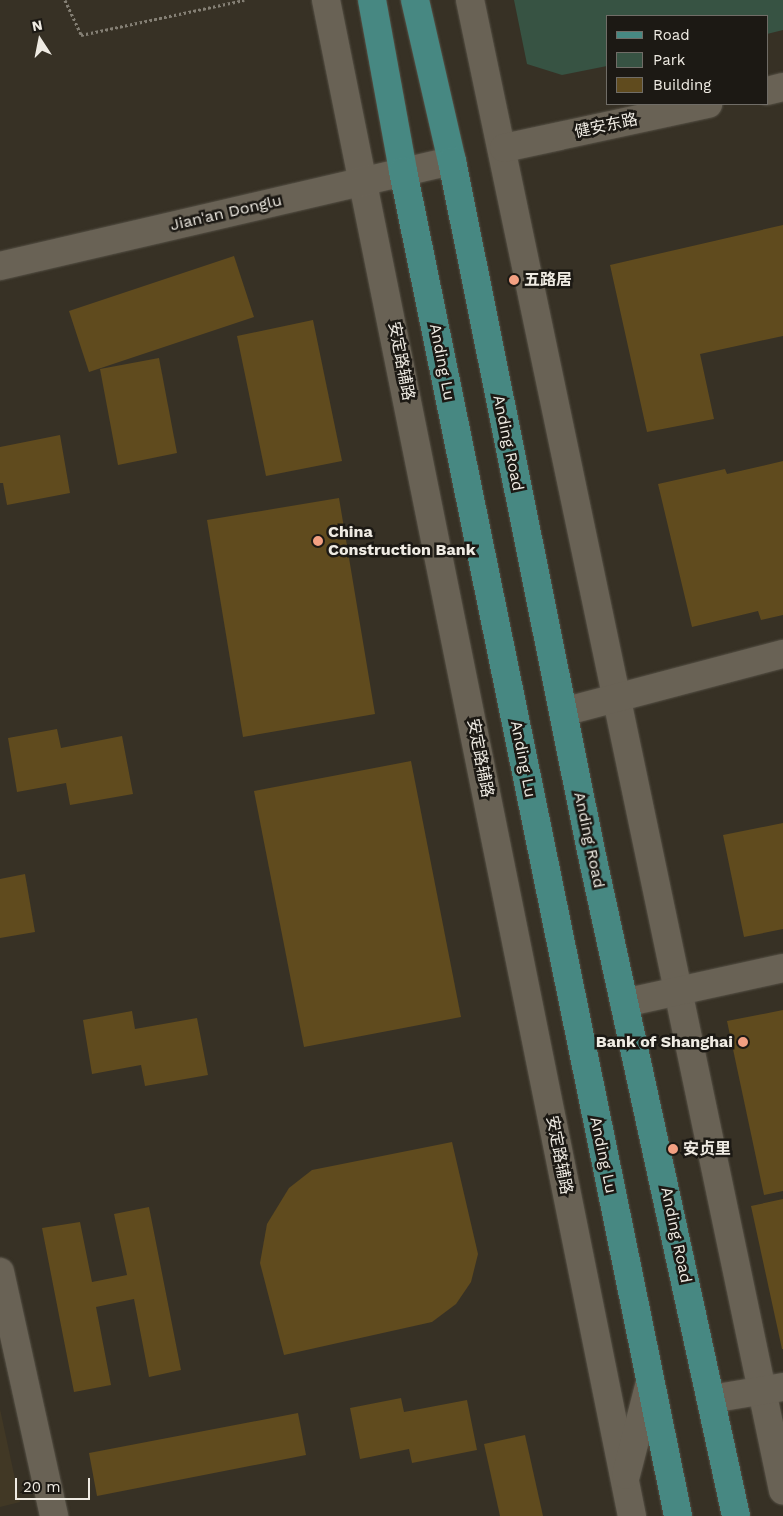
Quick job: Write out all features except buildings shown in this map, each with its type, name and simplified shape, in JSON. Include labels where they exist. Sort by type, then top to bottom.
[{"type":"main road","name":"Anding Lu","points":[[372,0],[403,171],[678,1516]]},
{"type":"main road","points":[[415,0],[452,162]]},
{"type":"main road","name":"Anding Road","points":[[452,162],[624,1003],[736,1516]]},
{"type":"street","name":"安定路辅路","points":[[326,0],[364,180],[632,1516]]},
{"type":"street","points":[[470,0],[504,148],[678,989],[772,1390],[783,1491]]},
{"type":"street","points":[[768,91],[783,87]]},
{"type":"street","name":"健安东路","points":[[504,148],[703,105]]},
{"type":"street","name":"Jian'an Donglu","points":[[0,266],[403,171],[452,162]]},
{"type":"street","points":[[563,712],[783,654]]},
{"type":"street","points":[[624,1003],[678,989],[783,968]]},
{"type":"street","points":[[0,1272],[54,1516]]},
{"type":"street","points":[[624,1481],[650,1382]]},
{"type":"street","points":[[710,1399],[772,1390]]},
{"type":"path","points":[[65,0],[81,35],[244,0]]},
{"type":"shaded area","points":[[0,1409],[20,1502],[0,1507]]},
{"type":"green space","points":[[514,0],[783,0],[783,30],[768,34],[768,15],[606,15],[606,66],[562,75],[527,64]]},
{"type":"place","name":"五路居","points":[[514,280]]},
{"type":"place","name":"China Construction Bank","points":[[318,541]]},
{"type":"place","name":"Bank of Shanghai","points":[[743,1042]]},
{"type":"place","name":"安贞里","points":[[673,1149]]}]
